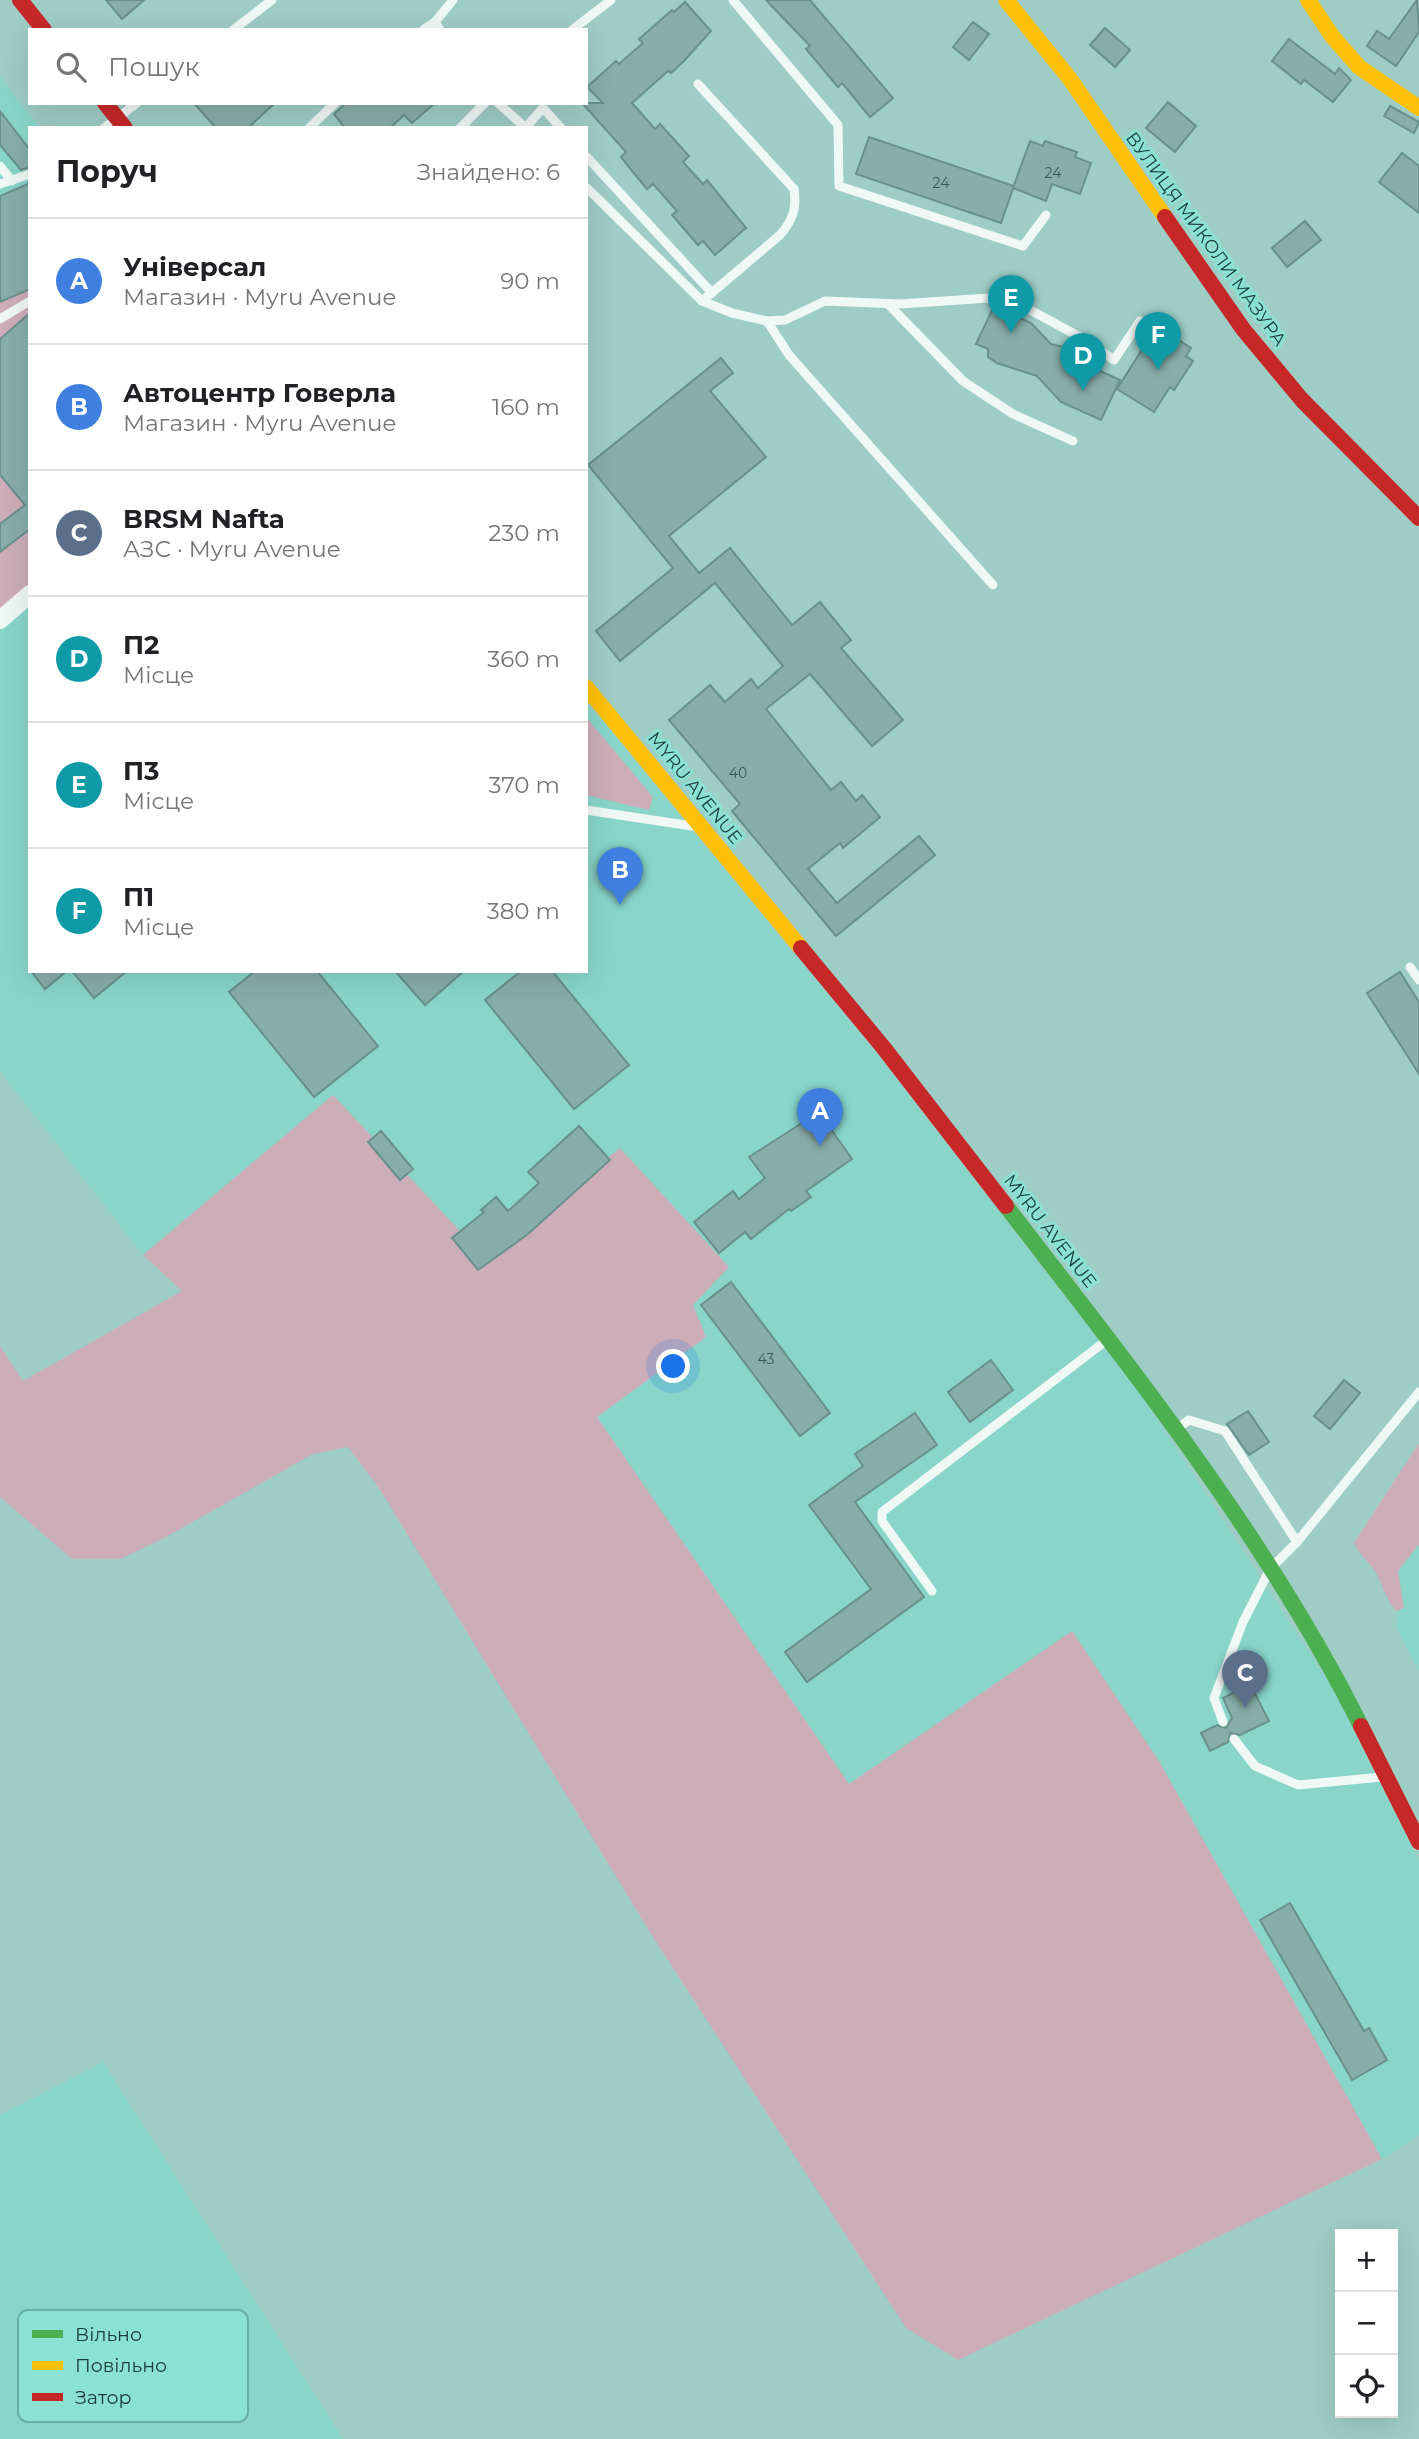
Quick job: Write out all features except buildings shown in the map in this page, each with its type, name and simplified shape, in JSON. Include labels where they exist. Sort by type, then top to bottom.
[{"type":"main road","points":[[20,0],[42,28]]},
{"type":"main road","name":"ВУЛИЦЯ МИКОЛИ МАЗУРА","points":[[1006,0],[1070,79],[1243,329],[1302,400],[1419,518]]},
{"type":"main road","points":[[1308,0],[1325,30],[1349,58],[1382,85],[1419,108]]},
{"type":"main road","points":[[106,105],[115,125]]},
{"type":"main road","name":"MYRU AVENUE","points":[[588,689],[883,1047],[1109,1339],[1175,1429],[1270,1569],[1338,1680],[1419,1842]]},
{"type":"street","points":[[0,620],[28,596]]},
{"type":"lane","points":[[236,28],[272,0]]},
{"type":"lane","points":[[437,26],[453,0]]},
{"type":"lane","points":[[575,28],[611,0]]},
{"type":"lane","points":[[733,0],[838,125],[839,186],[1023,246],[1046,215]]},
{"type":"lane","points":[[698,84],[794,189],[796,204],[790,223],[780,234],[702,301]]},
{"type":"lane","points":[[115,125],[135,105]]},
{"type":"lane","points":[[311,126],[333,105]]},
{"type":"lane","points":[[462,126],[483,105]]},
{"type":"lane","points":[[500,105],[524,126]]},
{"type":"lane","points":[[528,126],[543,108],[559,126]]},
{"type":"lane","points":[[588,158],[712,293]]},
{"type":"lane","points":[[0,166],[12,181]]},
{"type":"lane","points":[[0,184],[28,175]]},
{"type":"lane","points":[[588,189],[702,301],[732,313],[767,321],[785,320],[825,301],[888,303],[989,298],[1017,303],[1082,338],[1114,360],[1140,321]]},
{"type":"lane","points":[[0,319],[28,302]]},
{"type":"lane","points":[[888,303],[963,381],[1013,414],[1073,441]]},
{"type":"lane","points":[[767,321],[789,355],[993,585]]},
{"type":"lane","points":[[588,810],[702,828]]},
{"type":"lane","points":[[1410,967],[1419,980]]},
{"type":"lane","points":[[932,1591],[882,1521],[882,1513],[1109,1339]]},
{"type":"lane","points":[[1223,1722],[1214,1698],[1243,1622],[1270,1569],[1297,1542],[1419,1392]]},
{"type":"lane","points":[[1175,1429],[1189,1420],[1225,1431],[1297,1542]]},
{"type":"lane","points":[[1234,1739],[1255,1766],[1298,1785],[1386,1777]]},
{"type":"shaded area","points":[[0,77],[38,126],[28,126],[28,210],[0,222]]},
{"type":"shaded area","points":[[28,213],[28,585],[0,609],[0,224]]},
{"type":"shaded area","points":[[28,585],[28,973],[588,973],[588,703],[876,1053],[1144,1399],[1330,1684],[1419,1861],[1419,2135],[1382,2159],[1159,1761],[1073,1631],[849,1785],[597,1417],[706,1338],[620,1148],[486,1259],[333,1095],[143,1255],[0,1071],[0,609]]},
{"type":"shaded area","points":[[588,719],[653,797],[649,810],[588,795]]},
{"type":"shaded area","points":[[333,1095],[486,1259],[620,1148],[729,1267],[693,1305],[706,1337],[597,1417],[849,1784],[1072,1631],[1159,1761],[1382,2159],[958,2360],[906,2328],[653,1937],[379,1488],[348,1447],[313,1454],[166,1537],[121,1559],[72,1559],[0,1497],[0,1346],[23,1381],[182,1291],[143,1255]]},
{"type":"shaded area","points":[[1419,1443],[1419,1544],[1398,1571],[1404,1608],[1397,1611],[1374,1570],[1354,1543]]},
{"type":"shaded area","points":[[1419,1544],[1419,1672],[1397,1628],[1397,1611],[1404,1608],[1398,1571]]},
{"type":"shaded area","points":[[103,2062],[343,2439],[0,2439],[0,2115]]},
{"type":"traffic: fast","points":[[1006,1206],[1149,1393],[1241,1522],[1324,1656],[1361,1726]]},
{"type":"traffic: slow","points":[[1006,0],[1070,79],[1165,217]]},
{"type":"traffic: slow","points":[[1308,0],[1332,36],[1359,67],[1419,108]]},
{"type":"traffic: slow","points":[[588,689],[801,948]]},
{"type":"traffic: jam","points":[[20,0],[42,28]]},
{"type":"traffic: jam","points":[[107,105],[123,126]]},
{"type":"traffic: jam","points":[[1165,217],[1243,329],[1302,400],[1419,518]]},
{"type":"traffic: jam","points":[[801,948],[883,1047],[1006,1206]]},
{"type":"traffic: jam","points":[[1361,1726],[1419,1842]]},
{"type":"place","name":"П3","points":[[1011,333]]},
{"type":"place","name":"П1","points":[[1158,370]]},
{"type":"place","name":"П2","points":[[1083,391]]},
{"type":"place","name":"Автоцентр Говерла","points":[[620,905]]},
{"type":"place","name":"Універсал","points":[[820,1146]]},
{"type":"place","name":"BRSM Nafta","points":[[1245,1708]]}]
